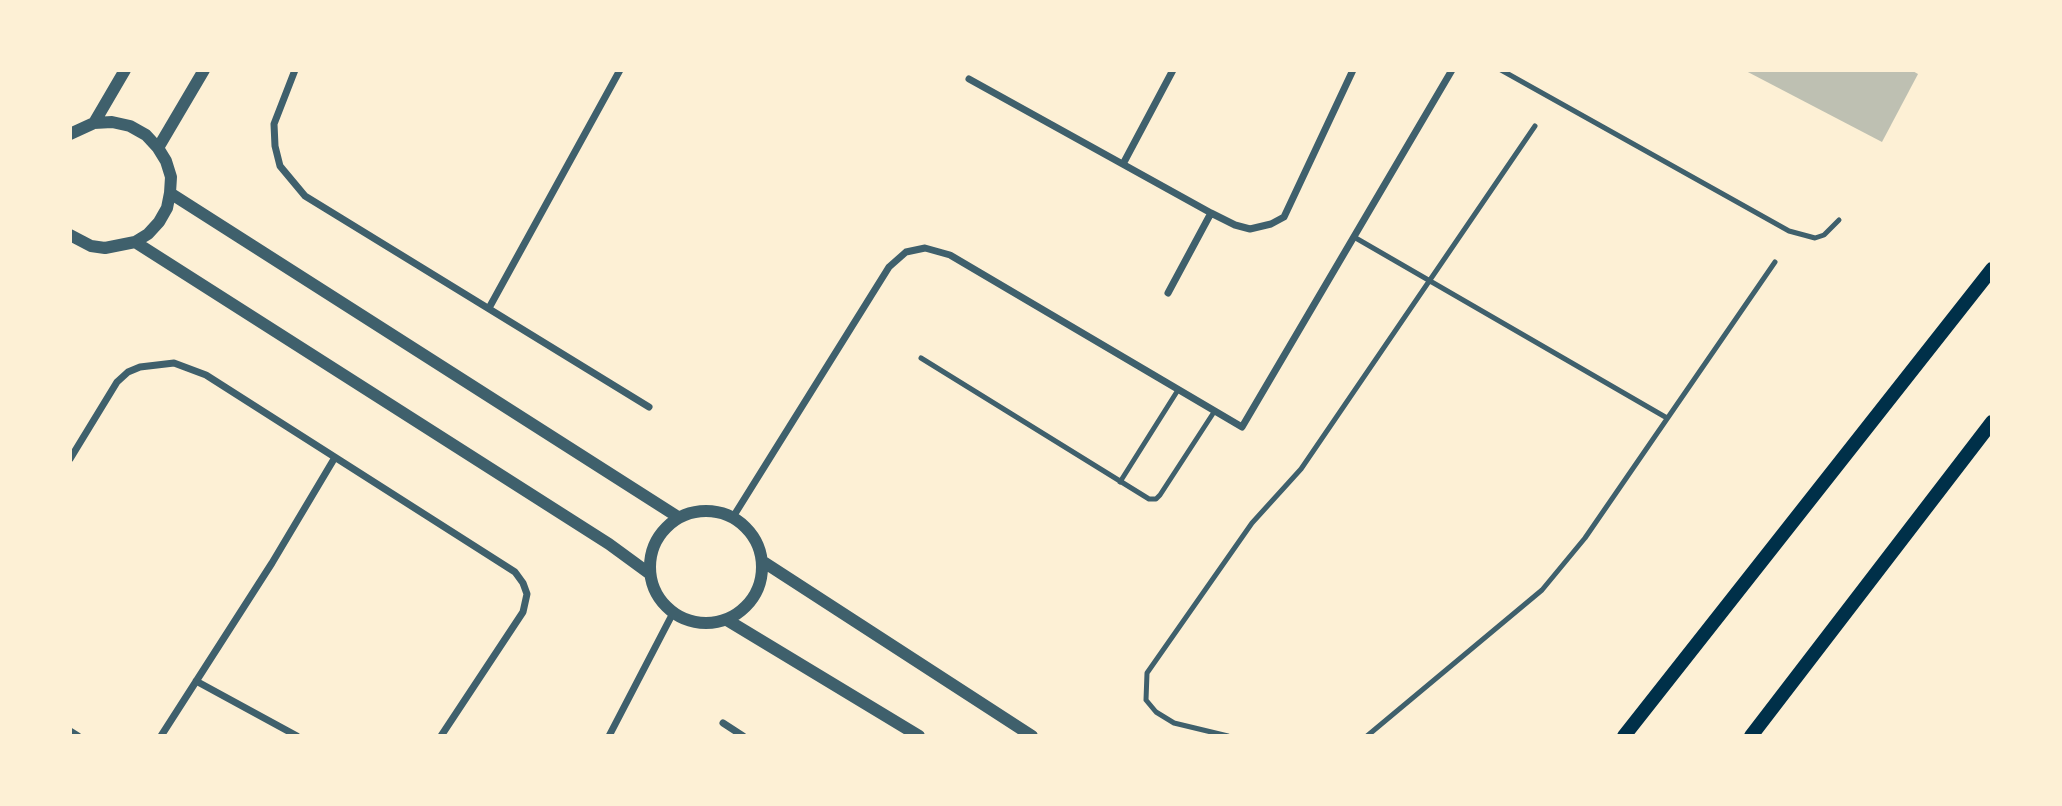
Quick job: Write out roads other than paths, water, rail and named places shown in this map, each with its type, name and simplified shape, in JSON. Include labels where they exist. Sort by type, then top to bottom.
[{"type":"main road","points":[[1624,736],[1992,269]]},
{"type":"main road","points":[[1751,736],[1992,422]]},
{"type":"street","points":[[94,123],[125,70]]},
{"type":"street","points":[[158,148],[204,70]]},
{"type":"street","points":[[295,70],[275,124],[275,146],[280,166],[305,196],[649,407]]},
{"type":"street","points":[[489,308],[620,70]]},
{"type":"street","points":[[1123,164],[1173,70]]},
{"type":"street","points":[[970,79],[1211,213],[1250,229],[1271,224],[1284,217],[1353,70]]},
{"type":"street","points":[[733,517],[889,267],[906,252],[925,248],[950,255],[1242,427],[1452,70]]},
{"type":"street","points":[[70,134],[94,123],[112,122],[130,126],[146,135],[158,148],[169,169],[170,193],[167,208],[159,222],[148,234],[135,242],[105,248],[91,246],[73,237],[70,252]]},
{"type":"street","points":[[170,193],[678,517]]},
{"type":"street","points":[[1168,293],[1211,213]]},
{"type":"street","points":[[135,242],[597,537],[650,574]]},
{"type":"street","points":[[70,459],[117,382],[140,367],[174,363],[206,376],[515,572],[527,594],[523,612],[441,736]]},
{"type":"street","points":[[161,736],[334,459]]},
{"type":"street","points":[[696,511],[715,511],[733,517],[747,528],[758,543],[762,579],[755,596],[743,610],[727,620],[709,624],[690,621],[673,613],[659,599],[651,583],[649,564],[653,545],[663,529],[678,517],[696,511]]},
{"type":"street","points":[[762,561],[1032,736]]},
{"type":"street","points":[[608,736],[673,613]]},
{"type":"street","points":[[727,620],[919,736]]},
{"type":"street","points":[[196,681],[297,736]]},
{"type":"street","points":[[723,723],[743,736]]},
{"type":"street","points":[[70,731],[78,736]]},
{"type":"lane","points":[[1501,70],[1789,231],[1815,238],[1824,236],[1839,220]]},
{"type":"lane","points":[[1228,736],[1174,723],[1156,712],[1146,700],[1147,673],[1252,523],[1301,469],[1535,126]]},
{"type":"lane","points":[[1354,237],[1667,418]]},
{"type":"lane","points":[[1367,736],[1542,590],[1585,538],[1775,262]]},
{"type":"lane","points":[[921,358],[1149,499],[1156,499],[1214,412]]},
{"type":"lane","points":[[1120,482],[1178,390]]}]
